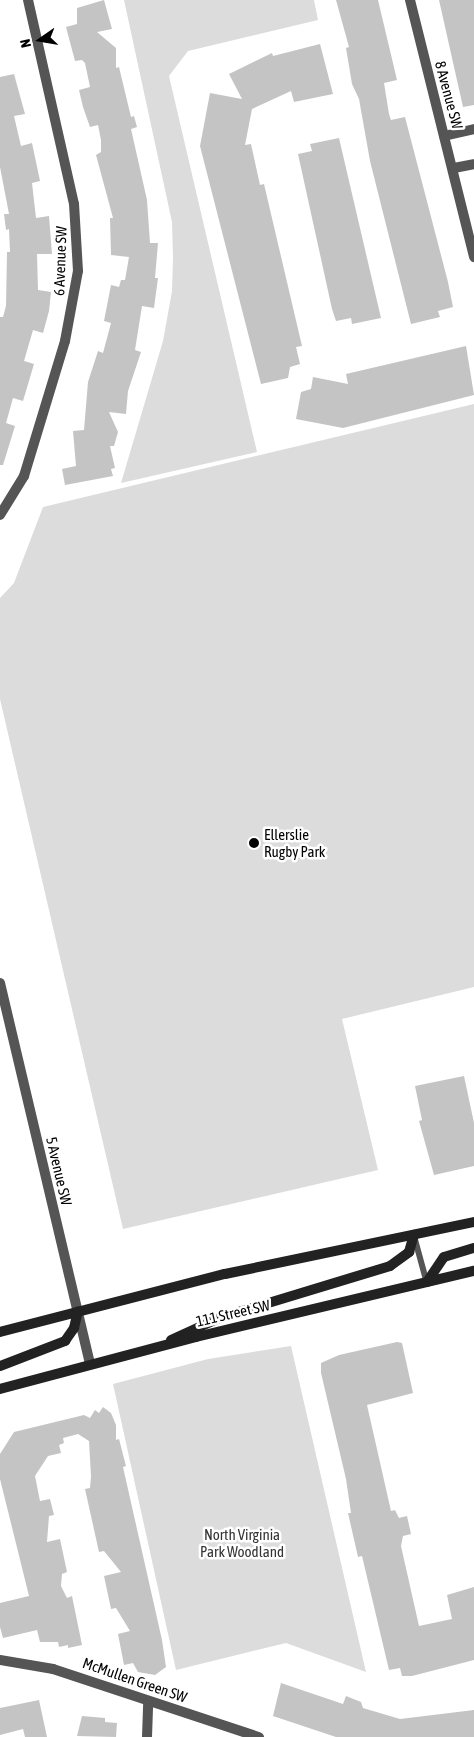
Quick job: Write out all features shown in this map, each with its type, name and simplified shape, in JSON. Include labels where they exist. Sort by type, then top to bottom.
[{"type":"main road","points":[[0,1332],[225,1274],[474,1222]]},
{"type":"main road","points":[[164,1346],[211,1321],[396,1263],[412,1248],[414,1235]]},
{"type":"main road","points":[[427,1282],[444,1257],[474,1248]]},
{"type":"main road","name":"111 Street SW","points":[[0,1389],[90,1364],[474,1271]]},
{"type":"main road","points":[[0,1366],[65,1340],[74,1328],[78,1311]]},
{"type":"main road","points":[[0,1337],[27,1324]]},
{"type":"street","name":"6 Avenue SW","points":[[0,514],[24,476],[65,342],[78,271],[74,204],[28,0]]},
{"type":"street","name":"8 Avenue SW","points":[[410,0],[444,136],[454,168],[474,257]]},
{"type":"street","points":[[444,136],[474,129]]},
{"type":"street","points":[[454,168],[474,164]]},
{"type":"street","name":"5 Avenue SW","points":[[0,984],[90,1364]]},
{"type":"street","name":"McMullen Green SW","points":[[0,1660],[53,1669],[258,1737]]},
{"type":"street","points":[[147,1737],[148,1701]]},
{"type":"lane","points":[[414,1235],[427,1282]]},
{"type":"green space","points":[[124,0],[314,0],[318,20],[188,51],[169,76],[257,452],[121,483],[163,341],[172,291],[173,258],[172,222]]},
{"type":"green space","name":"Ellerslie Rugby Park","points":[[474,404],[474,987],[342,1019],[378,1170],[123,1229],[0,699],[0,598],[14,583],[43,507]]},
{"type":"green space","name":"North Virginia Park Woodland","points":[[291,1346],[366,1672],[286,1643],[176,1670],[113,1384],[208,1359]]},
{"type":"building","points":[[104,0],[112,29],[97,32],[116,48],[116,68],[119,67],[131,117],[134,116],[137,127],[131,129],[147,200],[150,243],[158,243],[155,278],[158,278],[154,308],[142,306],[135,350],[141,352],[128,391],[126,414],[109,412],[118,432],[114,446],[110,446],[115,468],[111,469],[113,476],[65,485],[62,469],[76,466],[73,431],[84,430],[88,382],[98,351],[103,353],[111,323],[104,321],[111,285],[119,287],[121,280],[125,280],[129,257],[111,255],[110,218],[113,218],[96,155],[101,152],[101,140],[98,125],[90,127],[79,90],[90,87],[85,63],[82,60],[75,61],[66,27],[77,24],[77,8]]},
{"type":"building","points":[[336,0],[378,0],[397,80],[384,83],[389,114],[391,120],[405,117],[453,307],[438,311],[440,317],[411,324],[370,161],[359,99],[352,84],[346,48],[349,47]]},
{"type":"building","points":[[439,0],[474,0],[474,105],[463,107]]},
{"type":"building","points":[[320,44],[333,94],[294,102],[291,91],[252,109],[245,145],[251,144],[260,185],[264,184],[302,346],[296,347],[300,364],[290,367],[288,378],[261,384],[200,146],[210,93],[242,99],[229,74],[272,53],[273,56]]},
{"type":"building","points":[[14,74],[25,114],[14,116],[21,146],[32,143],[40,181],[32,183],[36,218],[49,216],[52,254],[37,254],[38,290],[51,292],[49,311],[43,333],[33,330],[24,361],[34,364],[23,401],[13,398],[6,423],[15,426],[3,465],[0,465],[0,317],[3,317],[6,306],[7,252],[10,252],[9,229],[6,230],[4,214],[9,214],[0,167],[0,77]]},
{"type":"building","points":[[339,138],[381,318],[352,324],[351,318],[336,321],[332,309],[298,154],[312,151],[310,144]]},
{"type":"building","points":[[466,346],[474,395],[343,428],[296,419],[301,392],[311,389],[313,377],[348,384],[346,374]]},
{"type":"building","points":[[464,1076],[474,1123],[474,1166],[434,1175],[419,1121],[422,1120],[415,1086]]},
{"type":"building","points":[[397,1342],[402,1343],[413,1393],[367,1405],[391,1511],[395,1510],[399,1518],[407,1516],[411,1534],[403,1536],[401,1546],[419,1626],[452,1619],[447,1595],[474,1587],[474,1660],[412,1676],[402,1676],[400,1668],[389,1670],[362,1556],[358,1557],[348,1513],[351,1513],[346,1479],[321,1373],[321,1363],[339,1355]]},
{"type":"building","points":[[103,1407],[111,1413],[116,1425],[116,1440],[119,1439],[126,1466],[123,1467],[162,1640],[166,1667],[155,1675],[138,1672],[133,1663],[124,1665],[118,1634],[130,1631],[116,1608],[111,1609],[104,1576],[121,1572],[104,1551],[99,1552],[85,1489],[90,1488],[91,1476],[89,1441],[78,1434],[63,1438],[64,1443],[59,1445],[61,1453],[48,1456],[35,1476],[40,1501],[50,1499],[54,1515],[49,1516],[47,1542],[60,1539],[67,1572],[62,1574],[61,1586],[67,1598],[72,1596],[82,1645],[68,1648],[68,1645],[59,1647],[58,1642],[40,1642],[37,1630],[3,1638],[0,1627],[0,1603],[29,1596],[0,1479],[0,1454],[14,1432],[84,1415],[90,1418],[95,1410],[99,1413]]},
{"type":"building","points":[[281,1683],[343,1704],[346,1696],[361,1702],[363,1708],[400,1719],[474,1710],[474,1737],[336,1737],[273,1716]]},
{"type":"building","points":[[39,1700],[47,1737],[25,1737],[23,1729],[0,1735],[0,1708]]},
{"type":"building","points":[[82,1716],[105,1718],[105,1722],[117,1723],[116,1737],[77,1736]]},
{"type":"place","name":"Ellerslie Rugby Park","points":[[254,843]]}]
